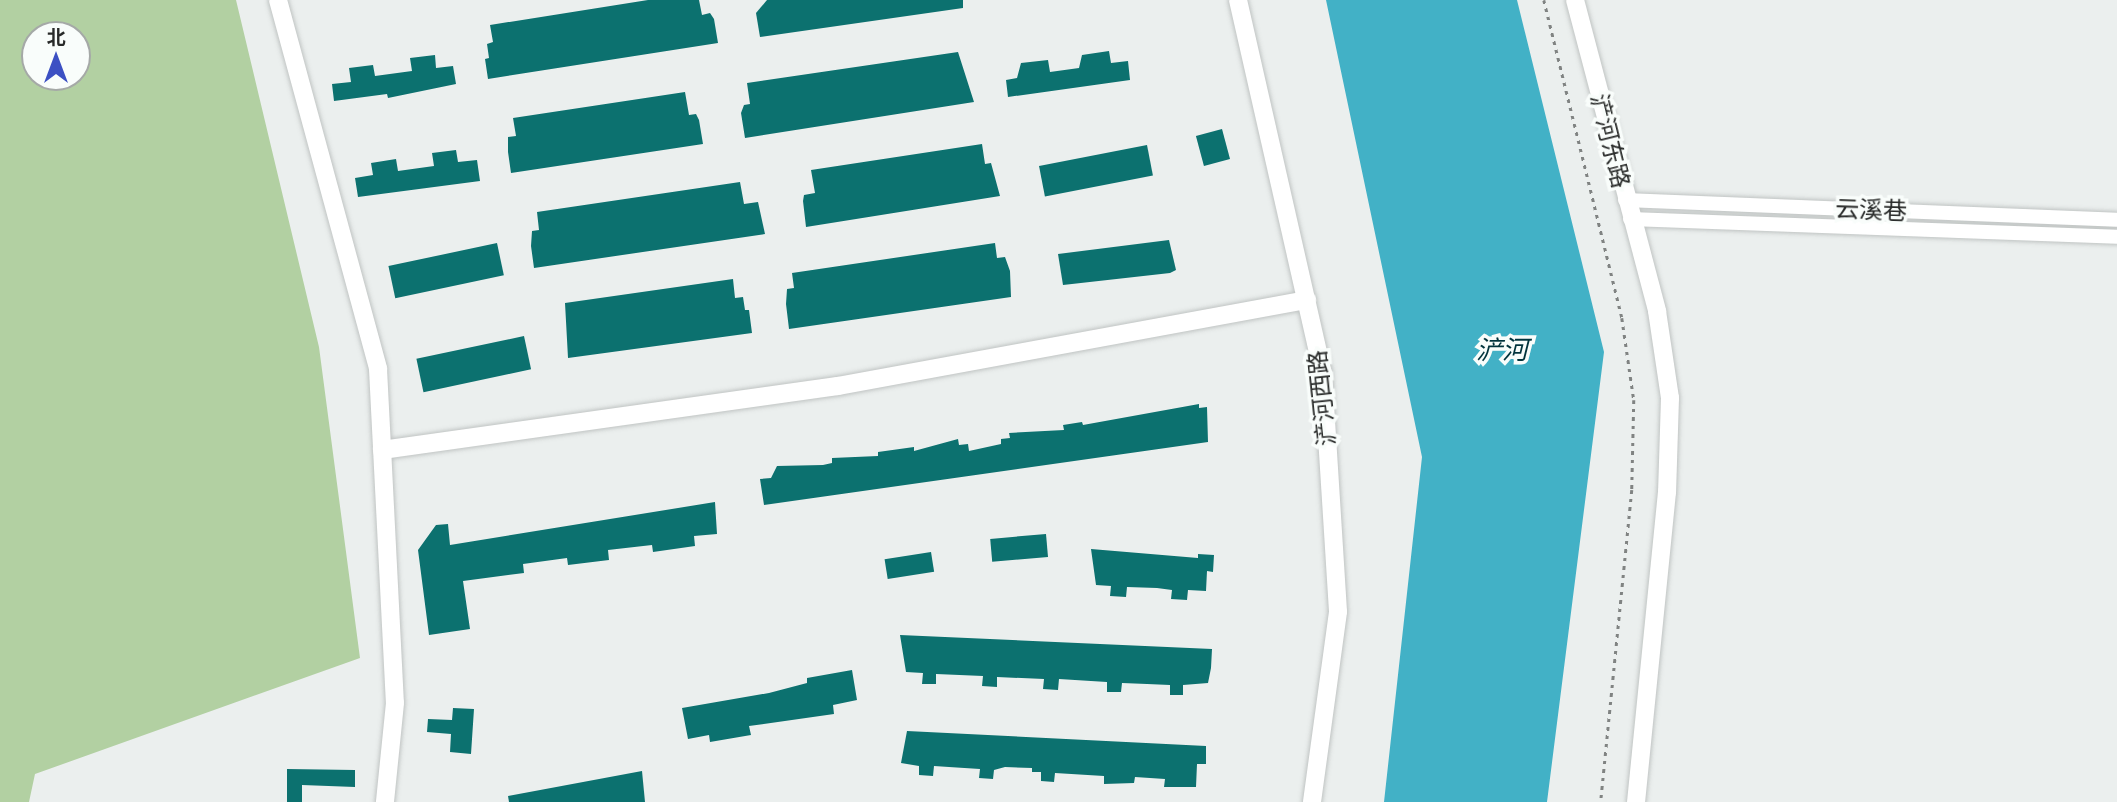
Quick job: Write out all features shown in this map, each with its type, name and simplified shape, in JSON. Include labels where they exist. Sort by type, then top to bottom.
[{"type":"street","points":[[278,0],[378,369],[395,703],[384,802]]},
{"type":"street","name":"浐河西路","points":[[1238,0],[1323,373],[1338,612],[1312,802]]},
{"type":"street","name":"浐河东路","points":[[1562,0],[1607,174],[1625,200]]},
{"type":"street","name":"浐河东路","points":[[1575,0],[1625,200]]},
{"type":"street","points":[[1625,200],[1657,311],[1670,398],[1667,492],[1636,802]]},
{"type":"street","name":"云溪巷","points":[[1625,200],[2117,220]]},
{"type":"street","name":"云溪巷","points":[[1630,219],[2117,237]]},
{"type":"street","points":[[382,450],[838,386],[1307,300]]},
{"type":"path","points":[[1544,0],[1622,318],[1634,400],[1632,490],[1601,802]]},
{"type":"green space","points":[[0,0],[236,0],[319,347],[360,658],[35,774],[29,802],[0,802]]},
{"type":"water","name":"浐河","points":[[1326,0],[1517,0],[1604,352],[1547,802],[1384,802],[1422,457]]},
{"type":"building","points":[[648,0],[699,0],[702,15],[710,13],[714,19],[718,43],[488,79],[485,59],[489,58],[487,44],[493,42],[490,25]]},
{"type":"building","points":[[767,0],[963,0],[963,8],[760,37],[756,13]]},
{"type":"building","points":[[1109,51],[1111,63],[1128,61],[1130,80],[1008,97],[1006,80],[1017,78],[1021,63],[1048,60],[1050,72],[1079,68],[1082,55]]},
{"type":"building","points":[[958,52],[974,102],[745,138],[741,113],[744,105],[750,104],[747,83]]},
{"type":"building","points":[[435,55],[436,68],[453,66],[456,84],[388,98],[387,94],[334,101],[332,84],[351,82],[349,68],[373,65],[375,76],[412,71],[410,58]]},
{"type":"building","points":[[685,92],[689,115],[696,114],[699,120],[703,144],[511,173],[508,137],[516,136],[513,118]]},
{"type":"building","points":[[1222,129],[1230,159],[1204,166],[1196,136]]},
{"type":"building","points":[[982,144],[985,164],[991,163],[1000,196],[806,227],[804,195],[815,193],[811,170]]},
{"type":"building","points":[[1147,145],[1153,175],[1045,196],[1039,166]]},
{"type":"building","points":[[456,150],[458,162],[477,160],[480,181],[358,197],[355,178],[373,175],[371,163],[396,159],[398,171],[434,166],[432,153]]},
{"type":"building","points":[[740,182],[744,204],[758,202],[765,234],[534,268],[531,246],[532,231],[539,230],[537,212]]},
{"type":"building","points":[[1169,240],[1176,270],[1170,273],[1063,285],[1058,254]]},
{"type":"building","points":[[497,243],[504,275],[395,298],[388,266]]},
{"type":"building","points":[[995,243],[997,258],[1005,257],[1010,271],[1011,297],[789,329],[786,304],[787,289],[794,288],[792,273]]},
{"type":"building","points":[[733,279],[735,298],[743,297],[745,310],[749,310],[752,333],[568,358],[565,303]]},
{"type":"building","points":[[524,336],[531,369],[423,392],[416,359]]},
{"type":"building","points":[[1199,404],[1199,408],[1207,407],[1208,442],[764,505],[760,479],[771,478],[777,466],[823,465],[832,463],[832,458],[878,456],[878,452],[914,447],[914,451],[958,439],[959,445],[968,444],[969,451],[1001,444],[1001,439],[1010,438],[1009,433],[1064,430],[1063,425],[1082,422],[1083,425]]},
{"type":"building","points":[[715,502],[717,534],[694,536],[695,546],[653,552],[652,545],[608,550],[609,560],[568,565],[567,558],[523,564],[524,573],[463,581],[470,629],[429,635],[418,550],[436,525],[448,524],[450,545]]},
{"type":"building","points":[[1046,534],[1048,557],[992,562],[990,539]]},
{"type":"building","points":[[1091,549],[1198,558],[1198,554],[1214,555],[1213,572],[1207,571],[1206,591],[1188,590],[1187,600],[1171,599],[1172,590],[1157,588],[1127,587],[1126,597],[1110,596],[1111,586],[1096,585]]},
{"type":"building","points":[[931,552],[934,572],[888,579],[885,559]]},
{"type":"building","points":[[900,635],[1212,649],[1211,668],[1208,683],[1183,685],[1183,695],[1170,695],[1170,685],[1122,683],[1121,692],[1107,692],[1107,682],[1059,679],[1058,690],[1043,689],[1044,679],[997,677],[997,687],[982,686],[983,676],[936,674],[936,684],[922,684],[923,673],[906,672]]},
{"type":"building","points":[[852,670],[857,700],[833,705],[834,714],[749,726],[751,735],[710,742],[709,735],[688,739],[682,708],[769,693],[807,683],[807,678]]},
{"type":"building","points":[[453,708],[474,709],[471,754],[450,752],[451,734],[427,732],[428,719],[452,720]]},
{"type":"building","points":[[907,731],[1206,746],[1206,764],[1197,764],[1196,787],[1164,787],[1165,779],[1135,777],[1134,783],[1104,784],[1104,776],[1055,773],[1054,782],[1041,781],[1041,772],[1032,772],[1032,768],[1005,767],[994,770],[993,779],[979,778],[980,769],[934,766],[933,776],[919,775],[919,766],[901,763]]},
{"type":"building","points":[[287,769],[355,770],[355,787],[302,785],[302,802],[287,802]]},
{"type":"building","points":[[642,771],[645,802],[509,802],[508,796]]}]
